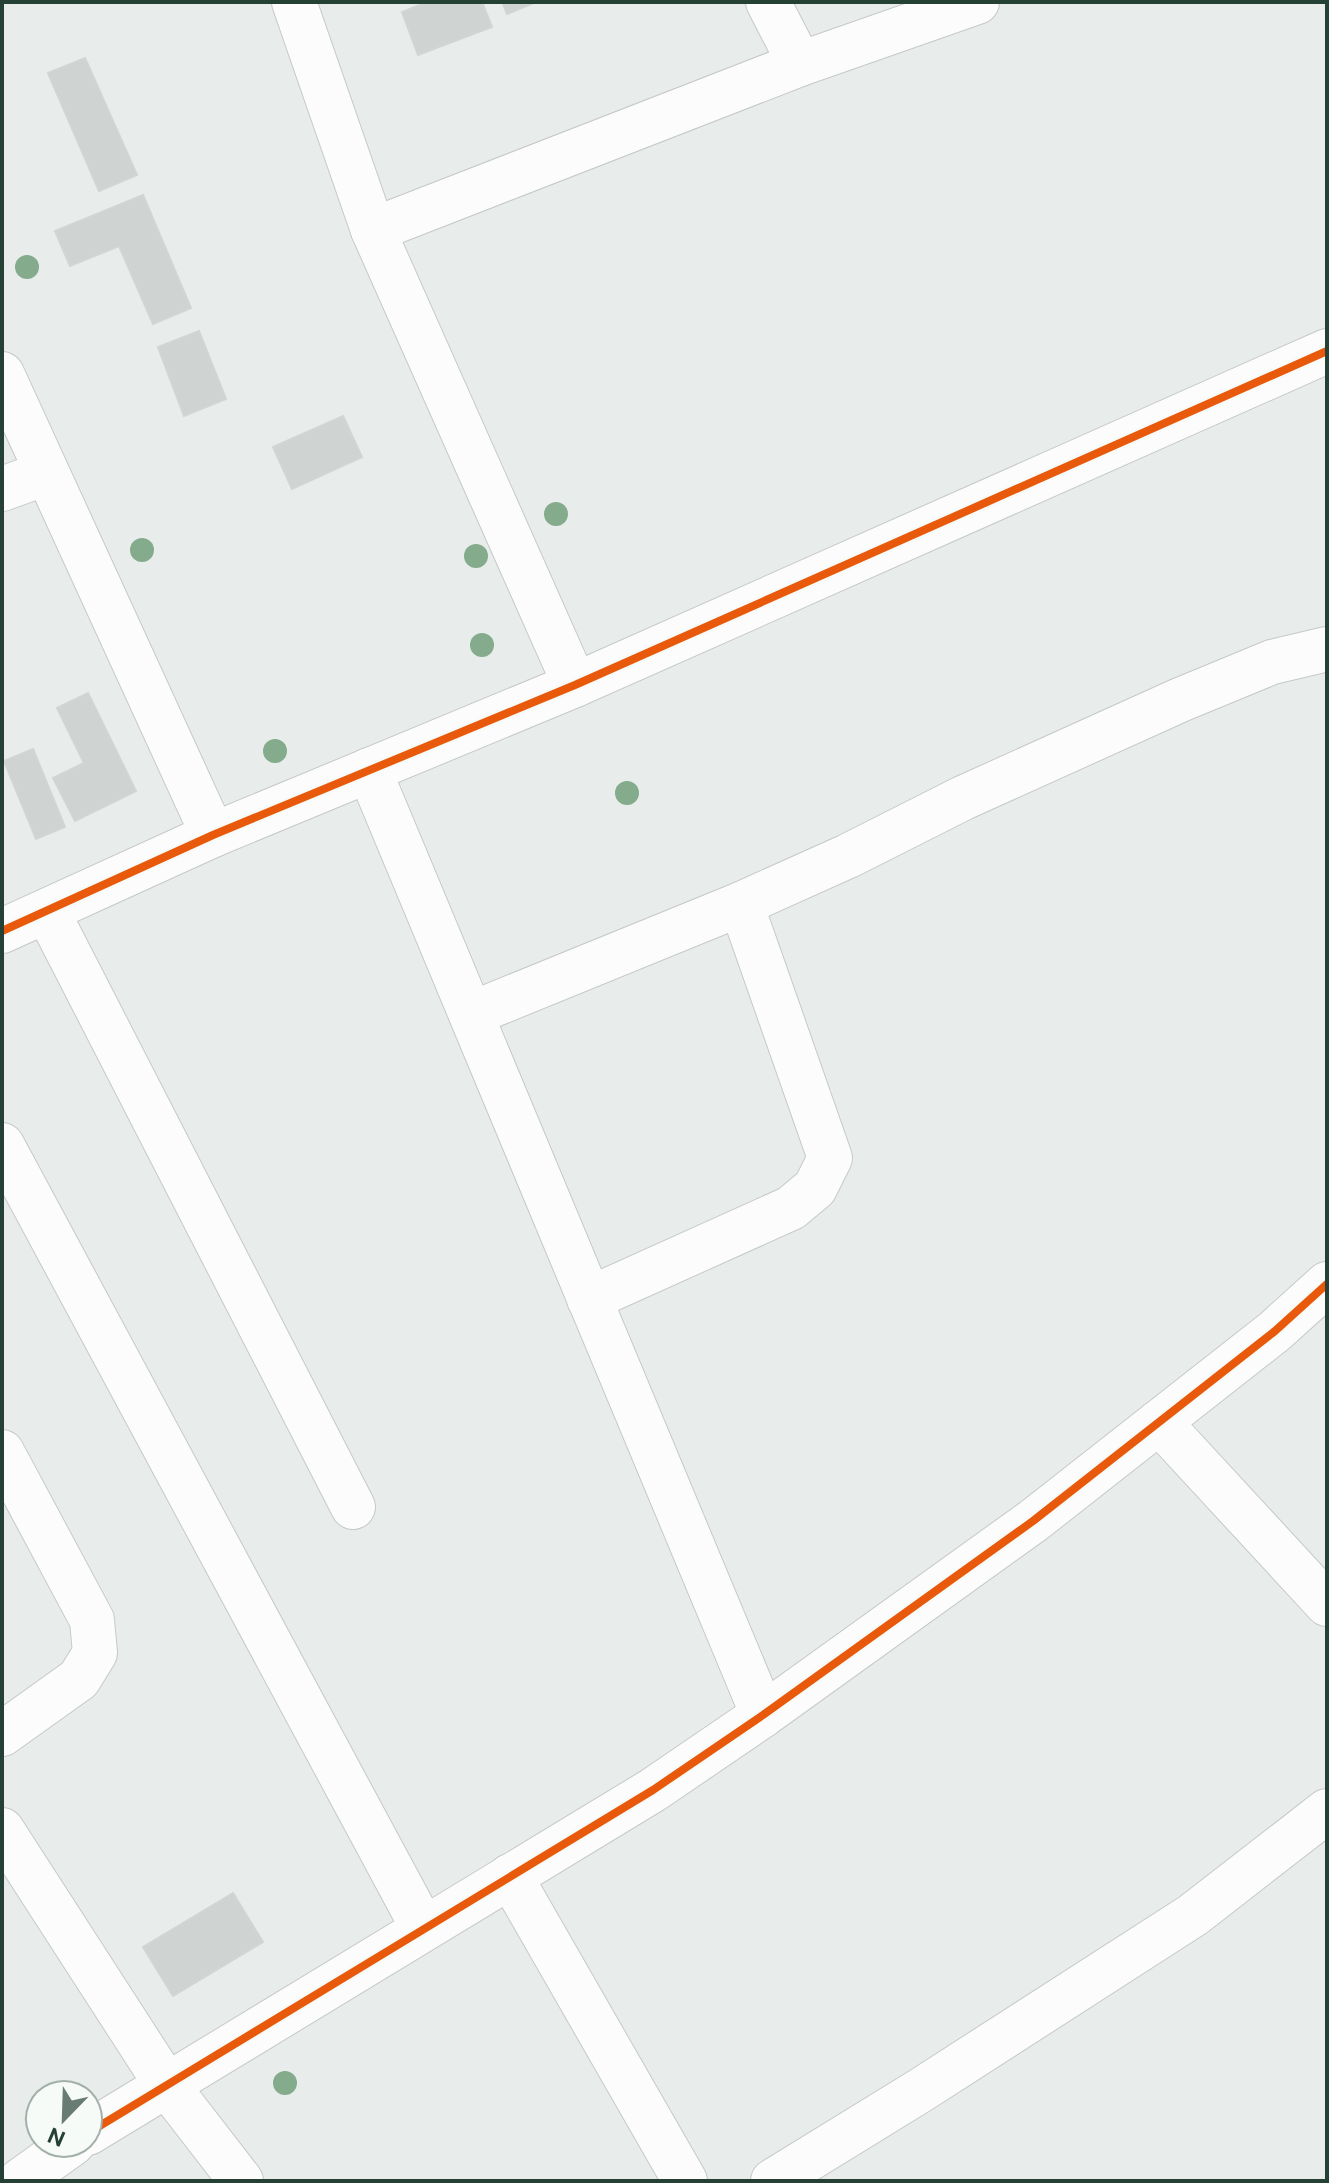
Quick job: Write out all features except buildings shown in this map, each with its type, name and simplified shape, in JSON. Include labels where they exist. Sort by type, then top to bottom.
[{"type":"street","points":[[294,2],[373,230],[575,685]]},
{"type":"street","points":[[768,2],[800,64]]},
{"type":"street","points":[[373,230],[800,64],[977,2]]},
{"type":"street","points":[[2,931],[213,835],[575,685],[1327,351]]},
{"type":"street","points":[[2,374],[213,835]]},
{"type":"street","points":[[2,489],[46,473]]},
{"type":"street","points":[[471,1014],[741,904],[848,856],[963,798],[1180,700],[1272,662],[1327,649]]},
{"type":"street","points":[[369,770],[763,1715]]},
{"type":"street","points":[[589,1299],[791,1208],[815,1188],[830,1158],[741,904]]},
{"type":"street","points":[[47,911],[353,1507]]},
{"type":"street","points":[[2,1145],[423,1928]]},
{"type":"street","points":[[104,2123],[653,1790],[763,1715],[1033,1521],[1275,1331],[1327,1284]]},
{"type":"street","points":[[1159,1422],[1327,1604]]},
{"type":"street","points":[[2,1452],[92,1620],[95,1653],[79,1679],[2,1734]]},
{"type":"street","points":[[773,2181],[1193,1915],[1327,1811]]},
{"type":"street","points":[[2,1830],[166,2084],[241,2181]]},
{"type":"street","points":[[510,1876],[685,2181]]},
{"type":"street","points":[[20,2181],[51,2159]]},
{"type":"cycle path","points":[[2,931],[213,835],[575,685],[1327,351]]},
{"type":"cycle path","points":[[104,2123],[653,1790],[763,1715],[1033,1521],[1275,1331],[1327,1284]]}]
